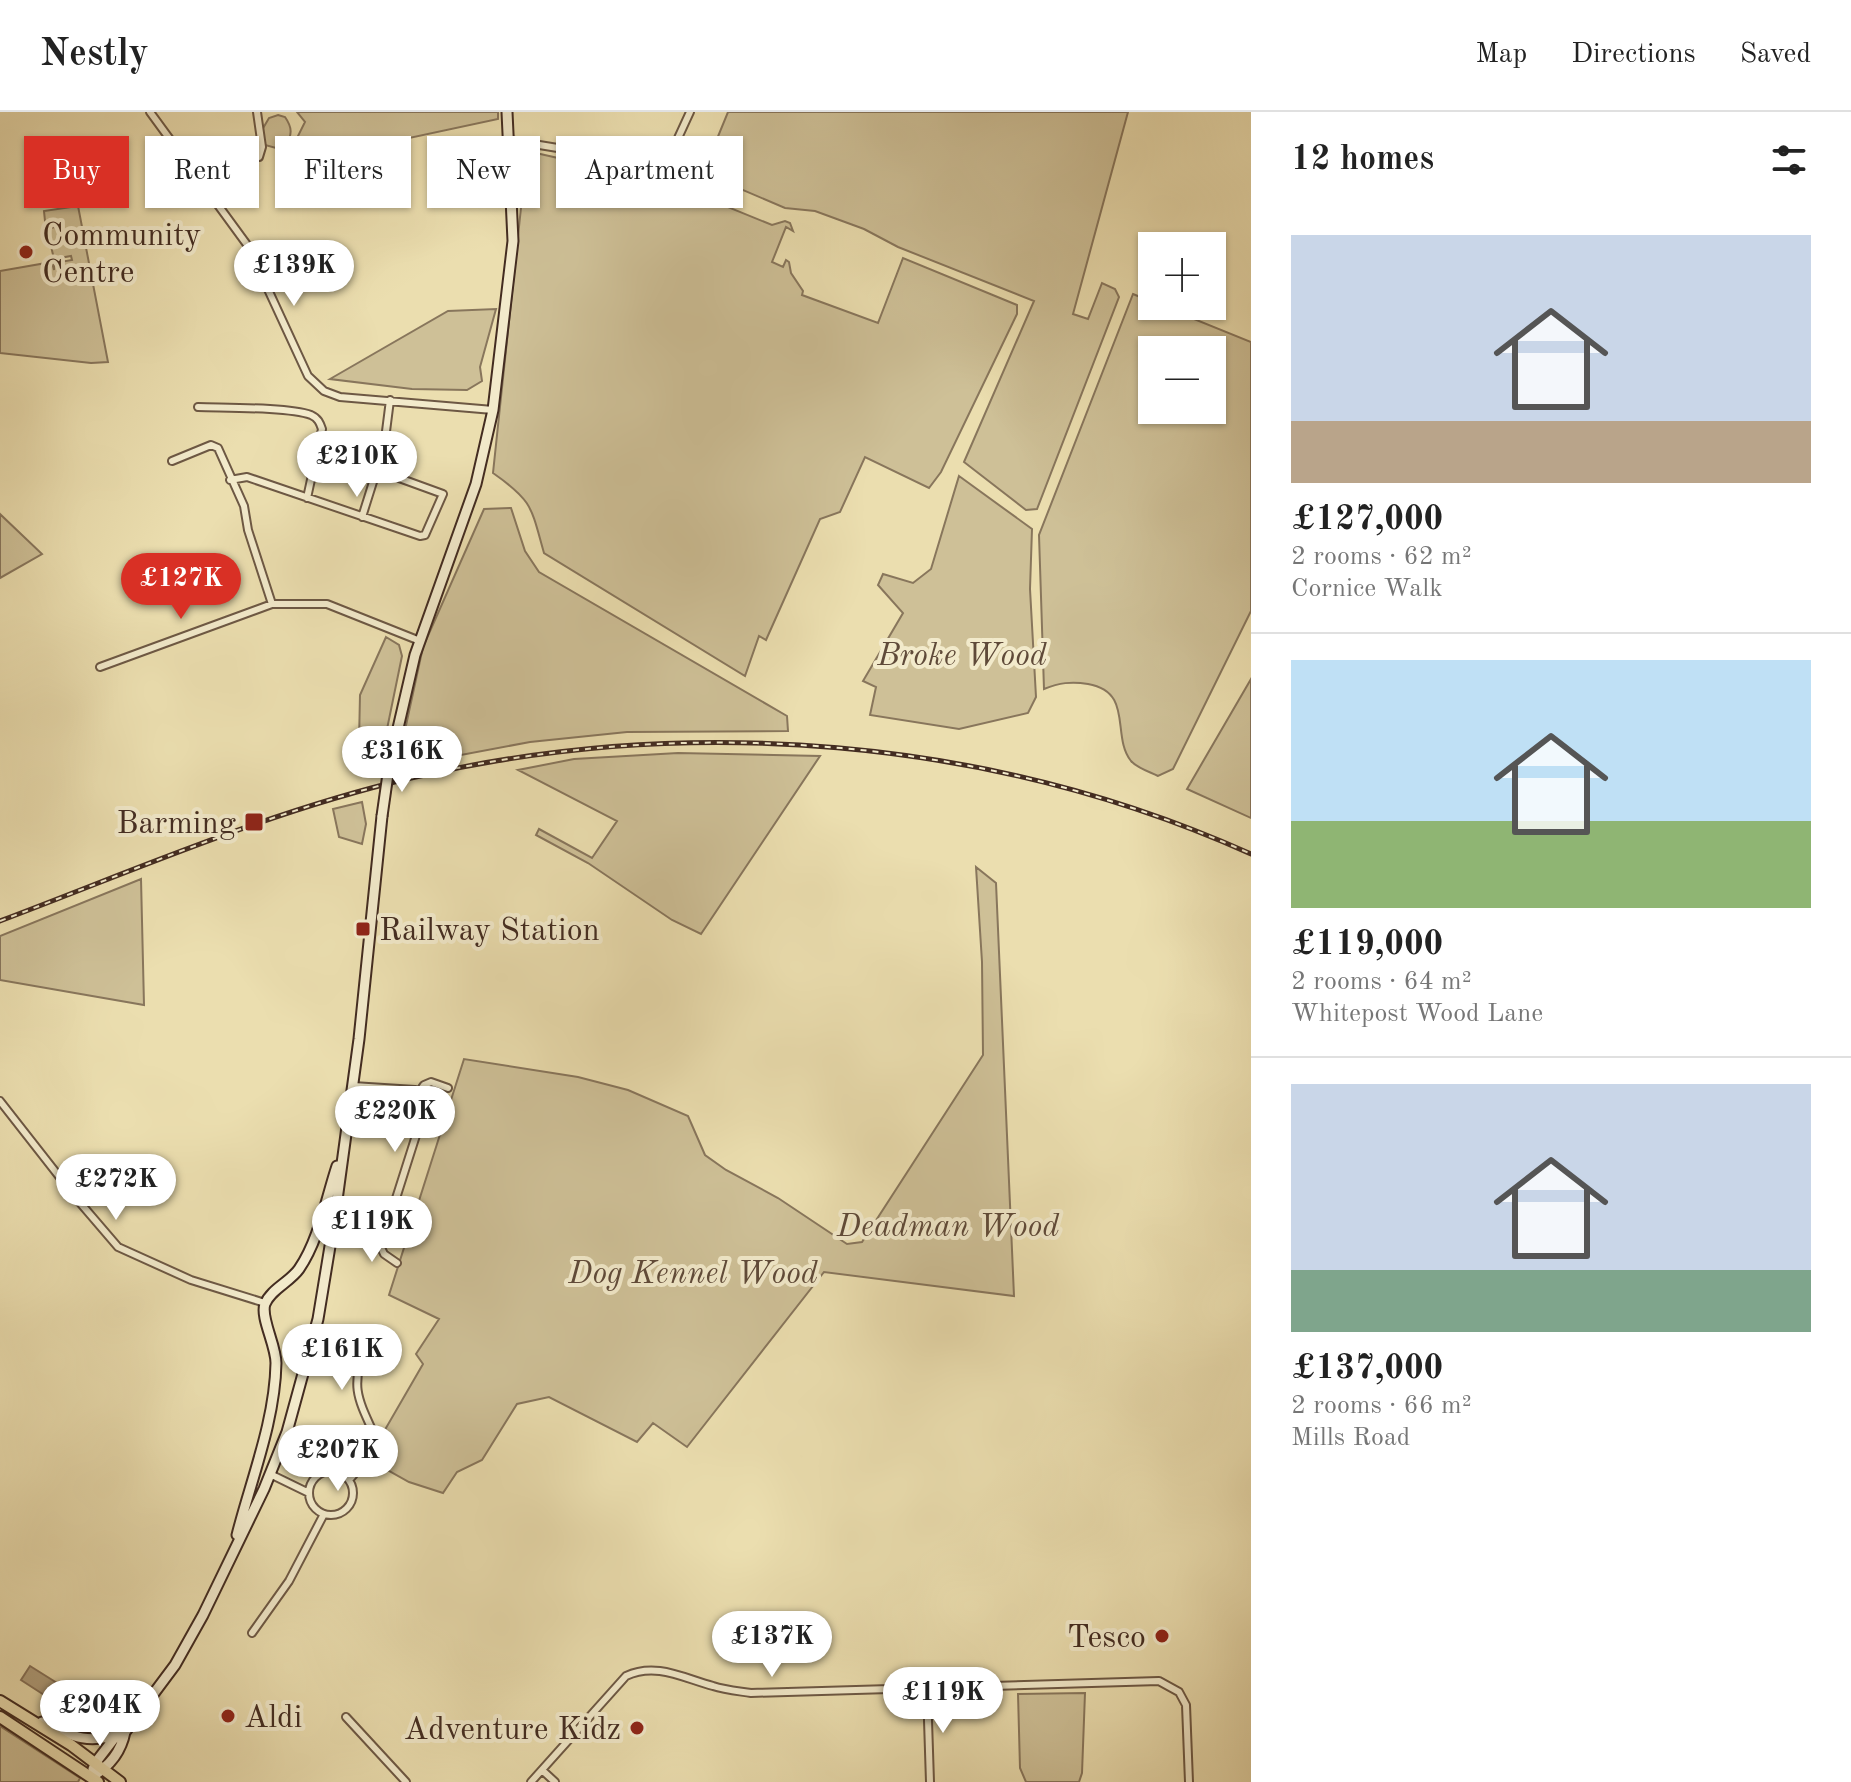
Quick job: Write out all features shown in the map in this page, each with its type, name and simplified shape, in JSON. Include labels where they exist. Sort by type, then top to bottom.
[{"type":"main road","points":[[507,112],[509,136]]},
{"type":"main road","points":[[0,1717],[94,1779],[120,1734],[183,1652],[231,1558],[287,1432],[318,1319],[334,1222],[353,1086],[389,767],[398,720],[420,641],[476,484],[493,410],[513,241],[512,208]]},
{"type":"main road","points":[[231,1558],[261,1445],[276,1368],[276,1351],[264,1315],[265,1303],[300,1268],[313,1239],[344,1145]]},
{"type":"main road","points":[[0,1701],[101,1765],[120,1782]]},
{"type":"main road","points":[[10,1707],[80,1739],[100,1740],[120,1734]]},
{"type":"street","points":[[150,112],[168,136]]},
{"type":"street","points":[[257,112],[262,147],[259,157]]},
{"type":"street","points":[[540,145],[661,165],[667,162],[690,112]]},
{"type":"street","points":[[220,208],[253,255],[311,382],[340,397],[493,410]]},
{"type":"street","points":[[362,517],[384,447],[390,400]]},
{"type":"street","points":[[198,407],[276,411],[312,415],[319,420],[322,429],[307,498]]},
{"type":"street","points":[[172,461],[216,445],[244,506],[248,530],[272,604]]},
{"type":"street","points":[[230,480],[247,477],[420,536],[425,535],[443,494],[377,470]]},
{"type":"street","points":[[100,667],[272,604],[327,604],[420,641]]},
{"type":"street","points":[[419,1092],[431,1082],[448,1088]]},
{"type":"street","points":[[353,1086],[419,1092]]},
{"type":"street","points":[[377,1239],[387,1231],[425,1107],[419,1092]]},
{"type":"street","points":[[0,1101],[118,1247],[191,1280],[265,1303]]},
{"type":"street","points":[[334,1222],[357,1227],[377,1239],[384,1254],[397,1263]]},
{"type":"street","points":[[377,1261],[384,1254]]},
{"type":"street","points":[[349,1480],[374,1434],[358,1400],[355,1380],[364,1345]]},
{"type":"street","points":[[324,1472],[338,1472],[349,1480],[353,1493],[349,1506],[338,1514],[324,1514],[313,1506],[309,1493],[313,1480],[324,1472]]},
{"type":"street","points":[[270,1474],[309,1493]]},
{"type":"street","points":[[252,1633],[289,1581],[324,1514]]},
{"type":"street","points":[[531,1782],[626,1676],[641,1669],[660,1670],[714,1687],[751,1693],[1147,1681],[1169,1684],[1179,1692],[1186,1705],[1189,1782]]},
{"type":"street","points":[[927,1689],[930,1782]]},
{"type":"street","points":[[346,1717],[406,1782]]},
{"type":"street","points":[[542,1770],[555,1782]]},
{"type":"green space","points":[[297,112],[498,112],[498,119],[411,138],[298,136],[305,122]]},
{"type":"green space","points":[[728,112],[1128,112],[1073,314],[1088,319],[1102,283],[1115,289],[1119,297],[1037,509],[1026,510],[964,462],[1034,301],[898,247],[864,229],[815,211],[785,208],[743,190],[743,136],[718,136]]},
{"type":"green space","points":[[278,115],[285,117],[291,131],[290,136],[275,136],[275,148],[265,145],[262,130],[269,118]]},
{"type":"green space","points":[[540,154],[556,158],[556,208],[730,208],[772,225],[785,221],[790,223],[793,231],[786,227],[772,262],[783,267],[786,260],[789,262],[802,295],[878,323],[903,258],[1017,305],[1017,314],[941,472],[929,488],[865,457],[840,512],[820,519],[766,640],[759,636],[745,676],[544,553],[529,506],[493,473],[521,208],[540,208]]},
{"type":"green space","points":[[78,208],[108,362],[91,363],[0,353],[0,271],[52,262],[54,270],[54,263],[72,260],[71,256],[54,259],[47,229],[63,225],[45,221],[44,211]]},
{"type":"green space","points":[[1133,294],[1138,296],[1138,320],[1197,320],[1251,342],[1251,611],[1173,769],[1158,776],[1131,761],[1122,740],[1117,705],[1102,689],[1071,683],[1044,689],[1039,535]]},
{"type":"green space","points":[[496,309],[480,367],[482,381],[467,390],[412,389],[330,379],[448,311]]},
{"type":"green space","name":"Broke Wood","points":[[959,476],[1032,529],[1030,589],[1036,697],[1028,713],[959,729],[870,715],[876,687],[863,681],[903,613],[878,585],[883,574],[913,583],[931,569]]},
{"type":"green space","points":[[511,508],[525,551],[539,572],[787,716],[788,731],[627,732],[530,742],[397,767],[423,647],[484,509]]},
{"type":"green space","points":[[0,514],[42,554],[0,578]]},
{"type":"green space","points":[[386,637],[399,645],[402,656],[379,768],[370,760],[371,741],[359,742],[360,695]]},
{"type":"green space","points":[[1251,679],[1251,818],[1187,789]]},
{"type":"green space","points":[[678,753],[820,756],[701,934],[672,920],[588,863],[536,835],[539,829],[592,858],[617,821],[518,770],[574,759]]},
{"type":"green space","points":[[362,802],[366,824],[362,844],[339,837],[333,809]]},
{"type":"green space","name":"Dog Kennel Wood","points":[[976,867],[996,883],[1014,1296],[824,1272],[687,1447],[653,1423],[637,1442],[549,1397],[517,1404],[482,1460],[457,1472],[443,1493],[409,1482],[368,1459],[423,1364],[416,1354],[439,1319],[389,1295],[464,1059],[578,1077],[628,1090],[688,1116],[705,1155],[847,1244],[862,1242],[983,1055],[982,962]]},
{"type":"green space","points":[[141,879],[144,1005],[0,980],[0,936]]},
{"type":"green space","points":[[1085,1693],[1079,1782],[1026,1782],[1020,1768],[1018,1694]]},
{"type":"green space","points":[[0,1726],[80,1778],[78,1782],[0,1782]]},
{"type":"shaded area","points":[[30,1666],[65,1688],[55,1702],[21,1680]]},
{"type":"railway","points":[[0,921],[255,824],[358,792],[411,778],[516,758],[623,746],[730,743],[837,748],[944,761],[1049,784],[1152,814],[1251,854]]},
{"type":"place","name":"Community Centre","points":[[26,252]]},
{"type":"place","name":"Barming","points":[[254,822]]},
{"type":"place","name":"Railway Station","points":[[363,929]]},
{"type":"place","name":"Tesco","points":[[1162,1636]]},
{"type":"place","name":"Aldi","points":[[228,1716]]},
{"type":"place","name":"Adventure Kidz","points":[[637,1728]]},
{"type":"park label","name":"Deadman Wood","points":[[948,1225]]}]
